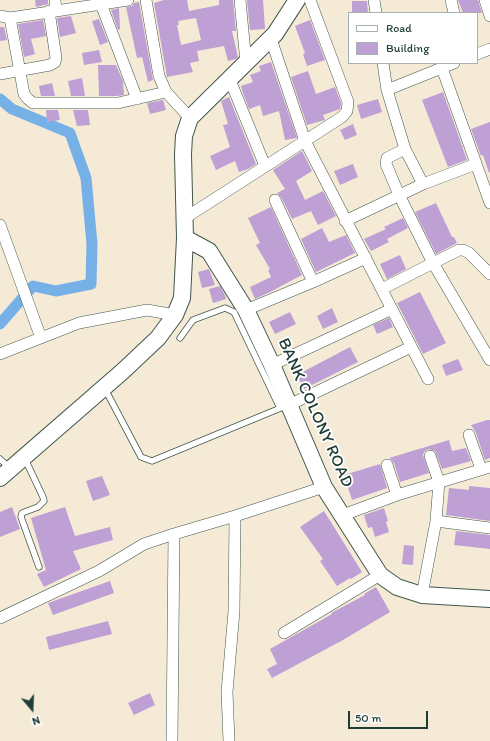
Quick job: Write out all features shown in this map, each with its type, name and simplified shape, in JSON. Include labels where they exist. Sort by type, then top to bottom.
[{"type":"street","points":[[128,0],[100,4],[85,3],[54,7],[5,17],[20,70],[24,94],[33,103],[118,103],[166,92]]},
{"type":"street","points":[[146,0],[159,76],[166,92],[190,118]]},
{"type":"street","points":[[240,0],[246,63]]},
{"type":"street","points":[[4,469],[24,457],[104,389],[158,338],[175,315],[182,298],[185,238],[183,154],[184,136],[190,118],[271,39],[282,25],[297,0]]},
{"type":"street","points":[[185,218],[342,117],[348,111],[348,102],[310,0]]},
{"type":"street","points":[[374,0],[376,12]]},
{"type":"street","points":[[451,0],[454,12]]},
{"type":"street","points":[[485,0],[490,16]]},
{"type":"street","points":[[100,4],[137,99]]},
{"type":"street","points":[[0,74],[50,65],[55,62],[54,7]]},
{"type":"street","points":[[271,39],[305,141],[428,379]]},
{"type":"street","points":[[478,54],[490,48]]},
{"type":"street","points":[[383,64],[387,90],[404,149],[423,184]]},
{"type":"street","points":[[387,90],[452,64]]},
{"type":"street","points":[[442,68],[490,203]]},
{"type":"street","points":[[230,80],[265,166]]},
{"type":"street","points":[[404,149],[387,158],[386,164],[399,195],[433,264],[490,360]]},
{"type":"street","points":[[345,221],[423,184],[476,164]]},
{"type":"street","points":[[276,200],[313,282]]},
{"type":"street","points":[[0,225],[41,338]]},
{"type":"street","name":"BANK COLONY ROAD","points":[[185,238],[209,251],[246,310],[272,365],[285,406],[324,487],[380,575],[397,587],[422,595],[490,599]]},
{"type":"street","points":[[382,289],[458,250],[463,250],[469,253],[490,274]]},
{"type":"street","points":[[246,310],[366,258]]},
{"type":"street","points":[[272,365],[392,309]]},
{"type":"street","points":[[0,354],[79,323],[147,310],[175,315]]},
{"type":"street","points":[[285,406],[411,347]]},
{"type":"street","points":[[343,515],[397,495],[486,468],[470,435]]},
{"type":"street","points":[[422,595],[436,522],[439,482],[430,456]]},
{"type":"street","points":[[387,465],[397,495]]},
{"type":"street","points":[[0,618],[99,571],[144,544],[324,487]]},
{"type":"street","points":[[229,741],[227,692],[234,611],[235,516]]},
{"type":"street","points":[[436,522],[490,528]]},
{"type":"street","points":[[172,741],[174,534]]},
{"type":"street","points":[[284,633],[380,575]]},
{"type":"lane","points":[[104,389],[141,457],[152,461],[285,406],[234,312],[225,308],[193,320],[180,338]]},
{"type":"lane","points":[[24,457],[44,501],[38,507],[22,513],[21,517],[40,567]]},
{"type":"building","points":[[35,0],[48,0],[48,4],[36,7]]},
{"type":"building","points":[[164,0],[187,0],[189,11],[219,5],[219,0],[233,0],[236,31],[232,31],[238,57],[228,61],[224,46],[197,51],[199,61],[190,63],[193,72],[167,77],[154,3]],"holes":[[[196,18],[201,40],[181,45],[177,25],[179,25],[178,21]]]},
{"type":"building","points":[[247,0],[263,0],[265,29],[250,30]]},
{"type":"building","points":[[458,0],[478,0],[482,13],[463,12]]},
{"type":"building","points":[[352,1],[367,1],[368,12],[352,12]]},
{"type":"building","points":[[139,2],[153,80],[148,82],[142,57],[137,58],[126,7],[132,6],[134,3]]},
{"type":"building","points":[[119,8],[120,29],[118,30],[111,10]]},
{"type":"building","points":[[71,16],[76,33],[60,37],[57,18]]},
{"type":"building","points":[[99,19],[108,42],[100,45],[92,21]]},
{"type":"building","points":[[43,20],[46,36],[31,39],[35,54],[24,57],[18,24]]},
{"type":"building","points":[[310,20],[325,60],[307,66],[303,54],[305,53],[295,26]]},
{"type":"building","points":[[0,27],[4,27],[7,40],[0,41]]},
{"type":"building","points":[[99,50],[102,62],[84,65],[82,53]]},
{"type":"building","points":[[271,62],[297,138],[285,140],[279,111],[263,116],[260,105],[249,109],[243,93],[241,86],[253,82],[250,75],[261,71],[259,66]]},
{"type":"building","points":[[98,65],[116,65],[123,81],[124,95],[99,96]]},
{"type":"building","points":[[308,71],[316,94],[335,87],[341,103],[340,109],[323,115],[325,120],[307,125],[291,77]]},
{"type":"building","points":[[82,78],[85,96],[71,96],[68,81]]},
{"type":"building","points":[[52,83],[55,96],[41,96],[39,86]]},
{"type":"building","points":[[443,92],[467,160],[448,167],[422,100]]},
{"type":"building","points":[[229,97],[256,164],[239,172],[235,161],[216,170],[210,156],[230,147],[223,125],[228,124],[221,101]]},
{"type":"building","points":[[378,99],[382,112],[361,119],[357,105]]},
{"type":"building","points":[[163,100],[166,110],[150,114],[147,103]]},
{"type":"building","points":[[46,110],[58,110],[60,120],[47,122]]},
{"type":"building","points":[[73,110],[88,110],[90,125],[77,126]]},
{"type":"building","points":[[490,122],[489,173],[483,155],[481,156],[471,129]]},
{"type":"building","points":[[353,124],[357,135],[345,140],[340,130]]},
{"type":"building","points":[[302,151],[312,171],[296,181],[305,200],[323,191],[336,216],[318,225],[311,211],[292,219],[281,197],[277,193],[285,189],[273,170]]},
{"type":"building","points":[[353,164],[358,177],[340,185],[334,171]]},
{"type":"building","points":[[436,203],[452,237],[454,237],[457,243],[436,254],[415,212]]},
{"type":"building","points":[[271,207],[302,275],[255,299],[250,287],[271,277],[268,270],[270,269],[256,245],[260,243],[248,218]]},
{"type":"building","points":[[403,218],[408,228],[387,239],[389,242],[371,251],[364,239],[386,229],[384,227]]},
{"type":"building","points":[[322,228],[329,242],[346,235],[355,253],[316,272],[301,239]]},
{"type":"building","points":[[400,255],[406,269],[387,279],[380,264]]},
{"type":"building","points":[[209,269],[215,285],[202,288],[198,272]]},
{"type":"building","points":[[220,286],[226,299],[213,303],[209,289]]},
{"type":"building","points":[[420,292],[446,343],[423,354],[397,303]]},
{"type":"building","points":[[332,308],[338,322],[323,329],[317,316]]},
{"type":"building","points":[[290,312],[296,324],[275,334],[269,322]]},
{"type":"building","points":[[389,318],[393,327],[377,334],[373,325]]},
{"type":"building","points":[[350,347],[358,362],[304,389],[297,375]]},
{"type":"building","points":[[458,359],[463,370],[446,376],[442,365]]},
{"type":"building","points":[[490,420],[490,458],[485,460],[476,433],[471,425]]},
{"type":"building","points":[[449,440],[452,451],[466,448],[471,461],[442,469],[435,451],[428,449],[423,455],[429,473],[400,482],[394,463],[389,458]]},
{"type":"building","points":[[380,464],[387,488],[352,500],[344,475]]},
{"type":"building","points":[[102,476],[110,495],[93,501],[86,481]]},
{"type":"building","points":[[469,486],[490,488],[490,521],[446,515],[449,488],[469,490]]},
{"type":"building","points":[[12,507],[20,529],[0,537],[0,512]]},
{"type":"building","points":[[65,507],[75,536],[110,527],[113,540],[73,551],[81,569],[44,587],[37,574],[46,570],[31,518]]},
{"type":"building","points":[[384,508],[388,521],[386,522],[389,532],[375,537],[372,527],[368,528],[364,515]]},
{"type":"building","points":[[324,511],[362,572],[337,586],[320,561],[323,559],[300,527]]},
{"type":"building","points":[[456,531],[490,535],[490,549],[454,545]]},
{"type":"building","points":[[404,545],[414,546],[413,565],[402,564]]},
{"type":"building","points":[[110,581],[114,593],[53,615],[48,603]]},
{"type":"building","points":[[376,587],[390,612],[343,640],[272,678],[267,669],[277,664],[270,649],[365,595],[364,594]]},
{"type":"building","points":[[108,621],[112,634],[49,650],[46,637]]},
{"type":"building","points":[[150,693],[155,705],[134,715],[128,703]]},
{"type":"waterway","points":[[0,99],[12,109],[70,133],[86,178],[92,244],[91,284],[56,291],[33,286],[0,324]]}]
